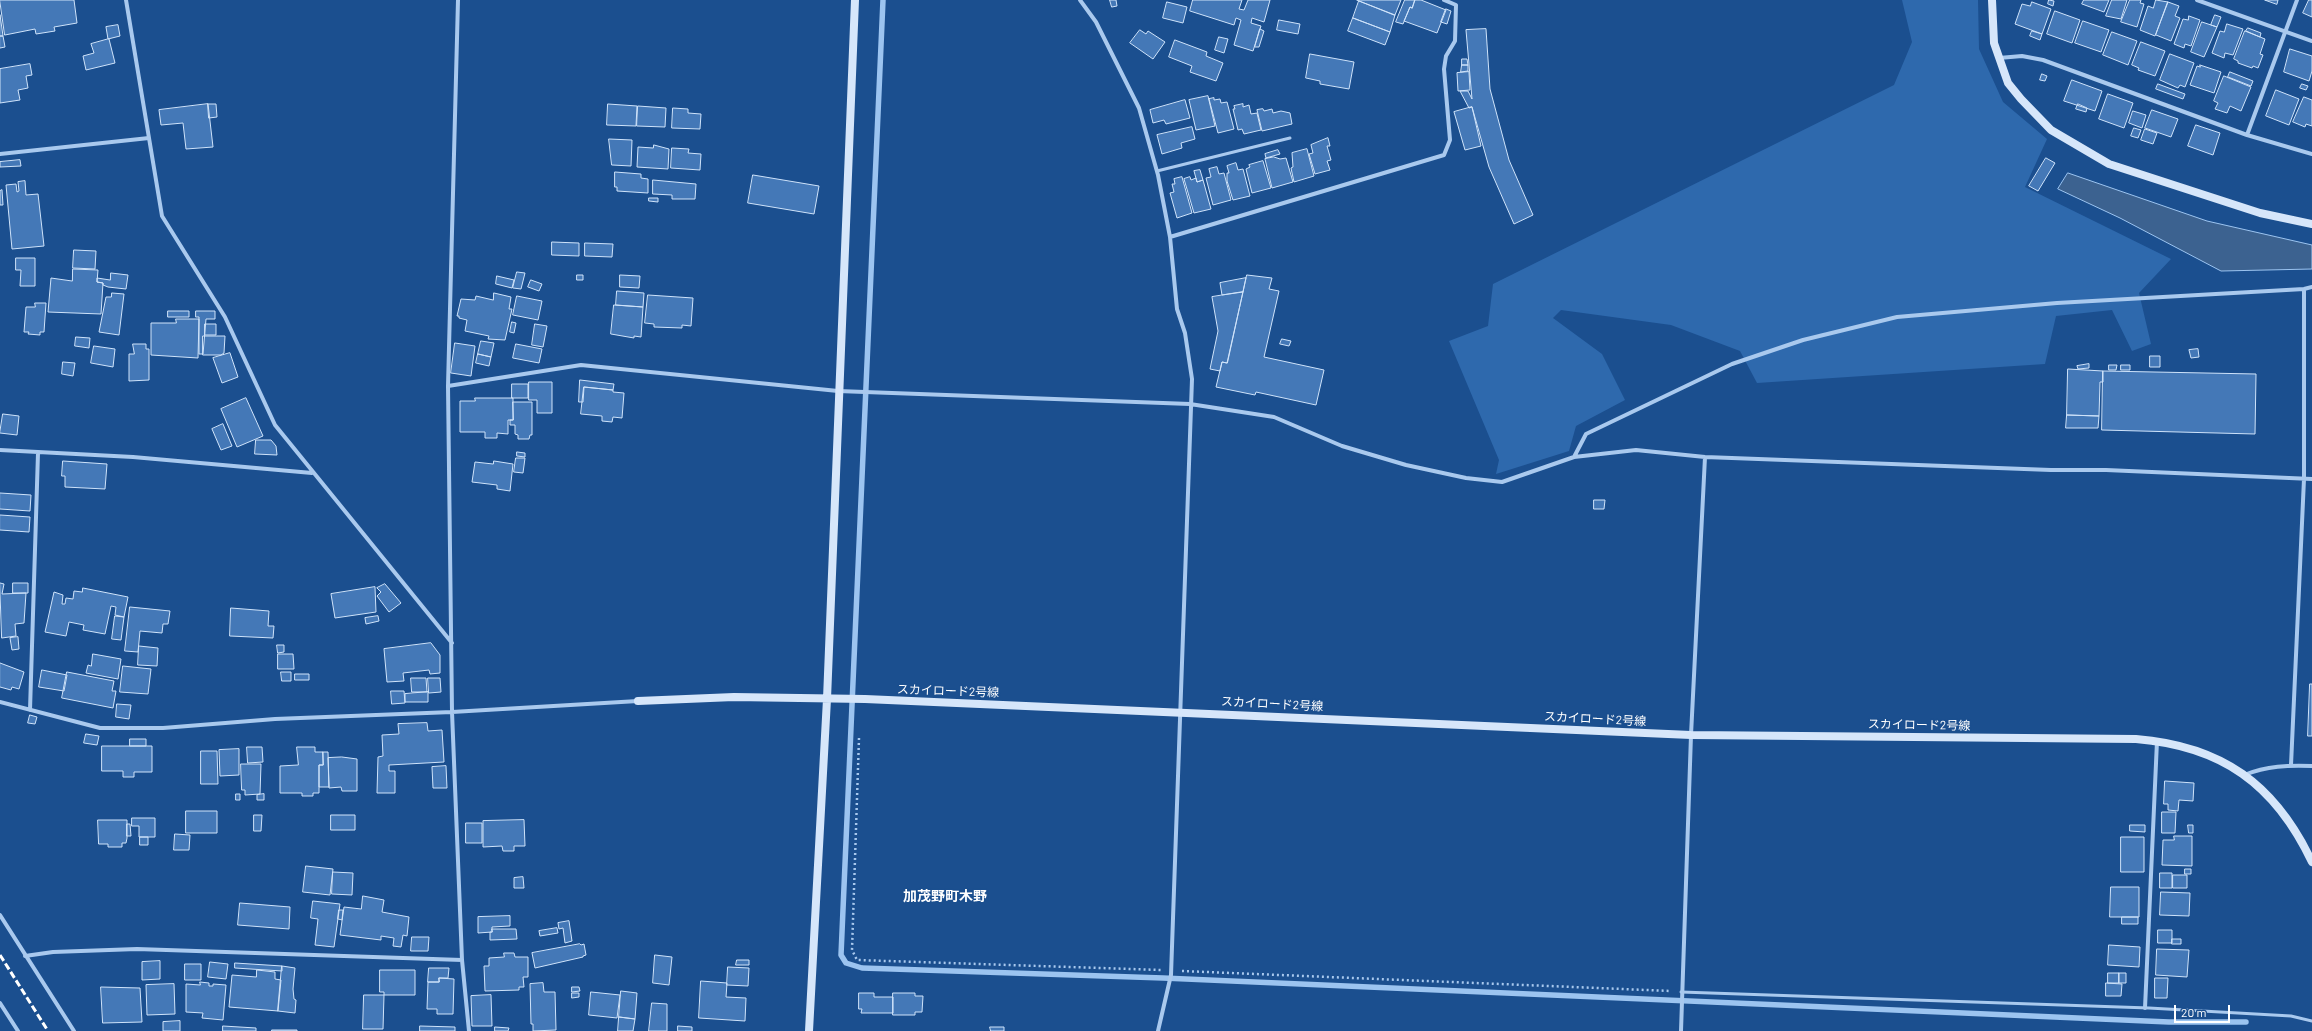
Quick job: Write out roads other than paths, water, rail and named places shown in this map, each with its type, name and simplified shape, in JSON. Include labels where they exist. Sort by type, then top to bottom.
[{"type":"street","points":[[126,0],[162,216],[224,317],[275,425],[312,474],[452,643]]},
{"type":"street","points":[[458,0],[448,386],[452,712],[462,960],[469,1031]]},
{"type":"street","points":[[809,1031],[826,699],[855,0]]},
{"type":"street","points":[[1080,0],[1102,34],[1139,108],[1157,171],[1170,237],[1177,309],[1185,333],[1192,379],[1171,975],[1158,1031]]},
{"type":"street","points":[[1170,237],[1444,155],[1450,140],[1444,69],[1446,56],[1455,41],[1456,5],[1444,0]]},
{"type":"street","points":[[1992,0],[1994,44],[2008,83],[2021,99],[2051,130],[2109,164],[2260,213],[2312,224]]},
{"type":"street","points":[[2197,0],[2312,41]]},
{"type":"street","points":[[2247,135],[2297,0]]},
{"type":"street","points":[[1999,58],[2022,56],[2043,60],[2247,135],[2312,154]]},
{"type":"street","points":[[0,154],[149,138]]},
{"type":"street","points":[[1574,457],[1586,434],[1732,364],[1804,340],[1897,317],[2057,303],[2304,289],[2312,287]]},
{"type":"street","points":[[2292,765],[2304,479],[2304,289]]},
{"type":"street","points":[[448,386],[581,365],[838,392],[1190,404],[1274,417],[1342,446],[1406,465],[1466,478],[1502,482],[1574,457],[1636,450],[1705,457],[2312,479]]},
{"type":"street","points":[[0,450],[133,457],[312,474]]},
{"type":"street","points":[[30,710],[38,453]]},
{"type":"street","points":[[1681,1031],[1690,735],[1705,457]]},
{"type":"street","name":"スカイロード2号線","points":[[638,701],[734,697],[865,699],[1690,735],[2136,739],[2165,741],[2224,762],[2244,775],[2276,802],[2295,828],[2312,862]]},
{"type":"street","points":[[0,702],[100,728],[162,728],[275,719],[452,712],[638,701]]},
{"type":"street","points":[[2145,1008],[2157,741]]},
{"type":"street","points":[[2244,775],[2262,768],[2292,765],[2312,766]]},
{"type":"street","points":[[0,915],[74,1031]]},
{"type":"street","points":[[25,956],[53,952],[136,949],[462,960]]},
{"type":"street","points":[[0,1003],[18,1031]]},
{"type":"lane","points":[[1157,171],[1290,138]]},
{"type":"lane","points":[[1681,992],[2145,1008],[2291,1016],[2312,1021]]},
{"type":"waterway","points":[[883,0],[841,955],[846,963],[862,968],[1163,978],[2169,1022],[2246,1022]]},
{"type":"railway","points":[[0,955],[48,1031]]},
{"type":"district","name":"加茂野町木野","points":[[945,896]]}]
